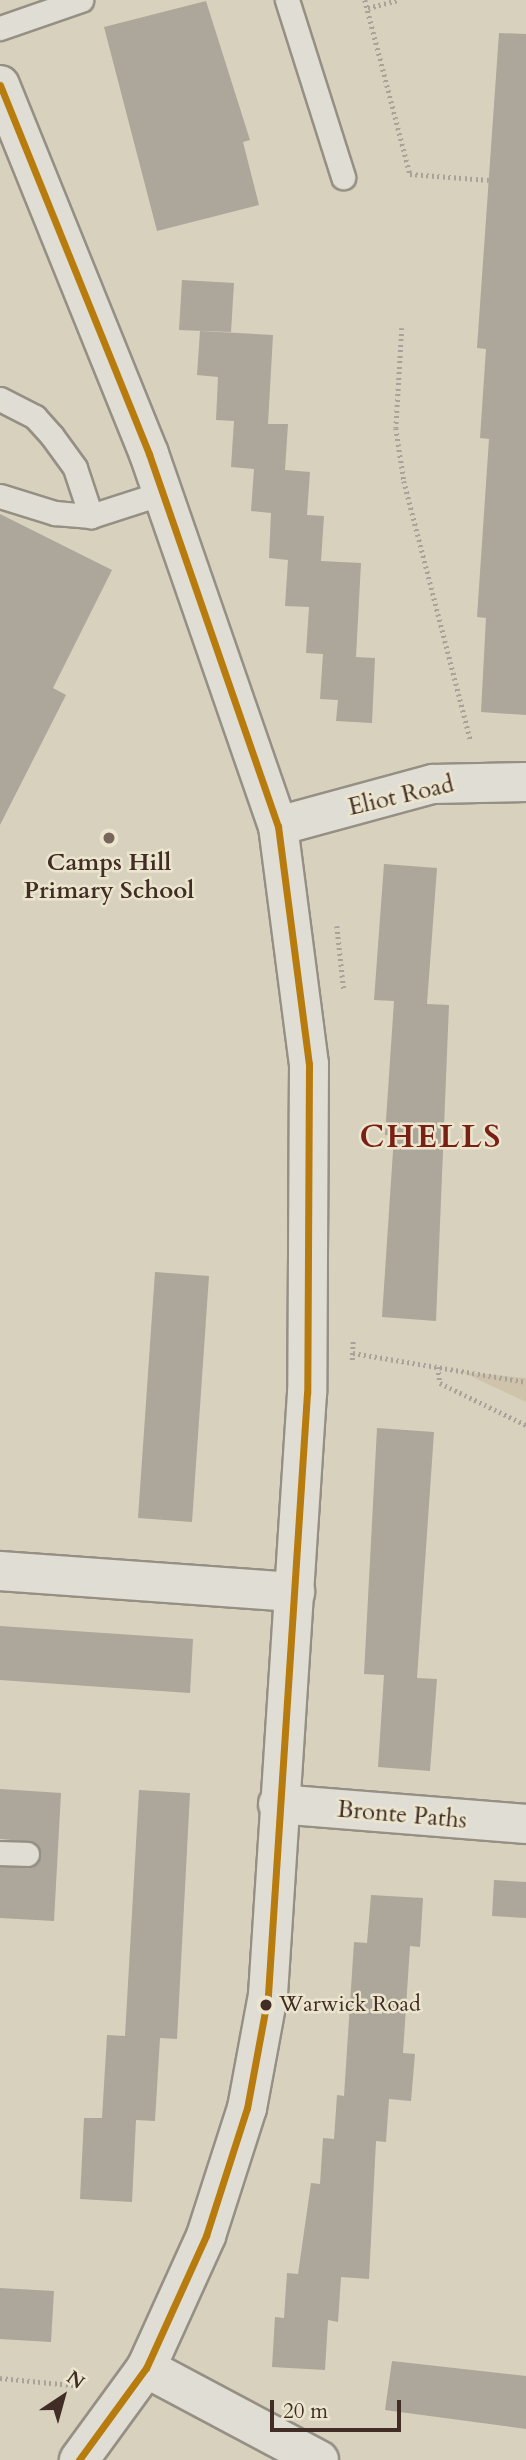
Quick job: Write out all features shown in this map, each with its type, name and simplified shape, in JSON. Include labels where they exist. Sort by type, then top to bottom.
[{"type":"street","points":[[0,85],[162,493],[278,826],[309,1064],[307,1393],[278,1804],[268,1995],[247,2108],[206,2236],[146,2368],[79,2460]]},
{"type":"street","name":"Eliot Road","points":[[278,826],[433,784],[481,780],[526,782]]},
{"type":"street","points":[[0,1571],[295,1592]]},
{"type":"street","name":"Bronte Paths","points":[[278,1804],[526,1824]]},
{"type":"street","points":[[146,2368],[319,2460]]},
{"type":"lane","points":[[0,28],[81,0]]},
{"type":"lane","points":[[287,0],[343,177]]},
{"type":"lane","points":[[0,399],[35,416],[52,436],[75,468],[91,516]]},
{"type":"lane","points":[[0,496],[55,513],[91,516],[162,493]]},
{"type":"lane","points":[[0,1853],[27,1854]]},
{"type":"path","points":[[365,0],[410,174],[489,180]]},
{"type":"path","points":[[368,8],[397,0]]},
{"type":"path","points":[[402,328],[396,428],[404,481],[481,780]]},
{"type":"path","points":[[353,1353],[526,1382]]},
{"type":"path","points":[[438,1367],[439,1383],[526,1425]]},
{"type":"path","points":[[0,2378],[75,2384],[122,2401]]},
{"type":"shaded area","points":[[462,1372],[526,1378],[526,1402]]},
{"type":"building","points":[[206,1],[250,140],[243,142],[259,205],[157,231],[104,27]]},
{"type":"building","points":[[499,33],[526,34],[526,715],[481,712],[486,618],[477,617],[489,439],[480,438],[486,349],[477,348]]},
{"type":"building","points":[[182,280],[234,283],[231,332],[179,330]]},
{"type":"building","points":[[200,331],[273,335],[268,424],[288,424],[285,470],[310,472],[307,515],[324,516],[321,561],[361,563],[356,657],[375,658],[372,723],[336,721],[338,700],[320,699],[323,654],[306,653],[309,607],[285,606],[288,560],[269,558],[271,513],[251,511],[254,469],[231,467],[234,421],[216,420],[218,377],[197,375]]},
{"type":"building","points":[[0,514],[112,570],[53,688],[66,695],[0,825]]},
{"type":"building","points":[[384,864],[437,868],[427,1004],[449,1005],[436,1321],[382,1317],[394,1136],[385,1135],[394,1001],[374,1000]]},
{"type":"building","points":[[155,1272],[209,1276],[192,1522],[138,1518]]},
{"type":"building","points":[[377,1428],[434,1432],[417,1678],[437,1679],[430,1771],[378,1767],[384,1675],[364,1674]]},
{"type":"building","points":[[0,1626],[193,1639],[190,1693],[0,1680]]},
{"type":"building","points":[[0,1789],[61,1793],[54,1921],[0,1918],[0,1867],[33,1867],[41,1854],[34,1842],[0,1839]]},
{"type":"building","points":[[139,1790],[190,1793],[177,2039],[160,2038],[155,2121],[136,2120],[132,2202],[80,2199],[84,2118],[102,2118],[107,2035],[125,2036]]},
{"type":"building","points":[[494,1880],[526,1882],[526,1918],[492,1916]]},
{"type":"building","points":[[371,1895],[423,1898],[420,1947],[410,1946],[403,2053],[415,2054],[411,2101],[389,2099],[386,2142],[376,2141],[369,2279],[341,2277],[338,2322],[328,2320],[325,2370],[272,2367],[275,2317],[284,2318],[287,2273],[298,2274],[311,2183],[320,2184],[323,2138],[334,2139],[337,2095],[344,2096],[354,1942],[367,1943]]},
{"type":"building","points":[[0,2288],[54,2291],[51,2342],[0,2339]]},
{"type":"building","points":[[392,2361],[526,2376],[526,2429],[385,2410]]},
{"type":"transit line","points":[[0,85],[149,454],[278,826],[309,1064],[307,1393],[268,1995],[247,2108],[206,2236],[146,2368],[79,2460]]},
{"type":"place","name":"Camps Hill Primary School","points":[[109,838]]},
{"type":"place","name":"Warwick Road","points":[[266,2005]]},
{"type":"district","name":"CHELLS","points":[[431,1137]]}]
